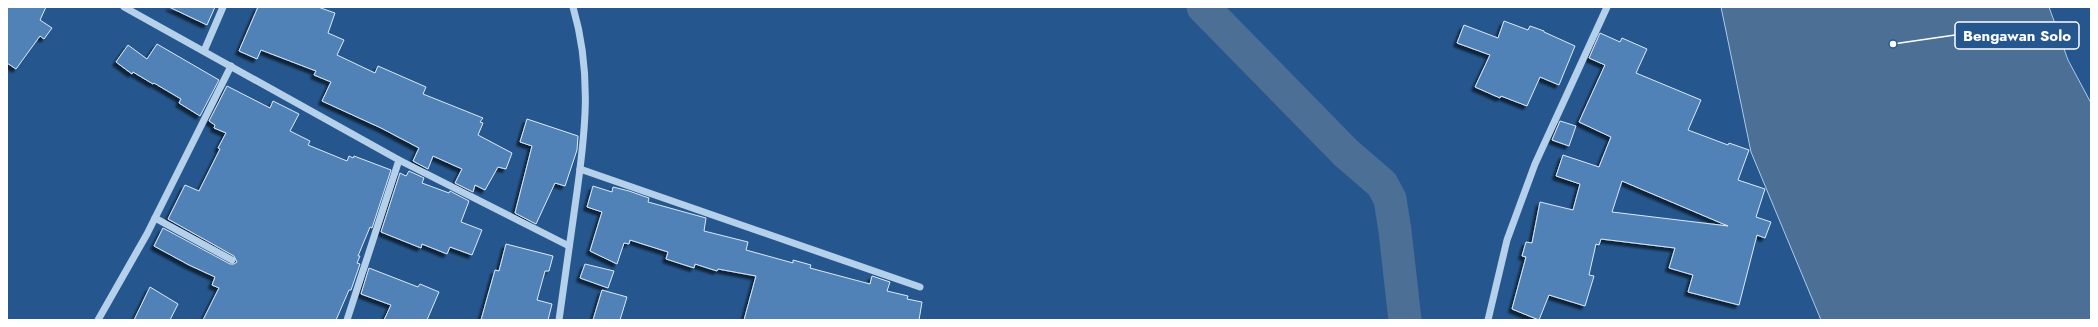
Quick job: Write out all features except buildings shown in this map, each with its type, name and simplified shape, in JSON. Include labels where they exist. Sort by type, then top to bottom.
[{"type":"street","points":[[124,7],[399,160],[569,246]]},
{"type":"street","points":[[204,51],[223,7]]},
{"type":"street","points":[[559,320],[584,139],[586,70],[583,48],[573,7]]},
{"type":"street","points":[[1488,320],[1507,240],[1535,164],[1606,7]]},
{"type":"street","points":[[98,320],[155,218],[231,66]]},
{"type":"street","points":[[347,320],[399,160]]},
{"type":"street","points":[[580,169],[920,287]]},
{"type":"street","points":[[155,218],[232,260]]},
{"type":"water","points":[[1721,7],[2049,7],[2068,60],[2091,103],[2091,320],[1821,320],[1751,152]]},
{"type":"waterway","points":[[1203,7],[1346,153],[1382,184],[1390,199],[1405,320]]},
{"type":"place","name":"Bengawan Solo","points":[[1893,44]]}]
